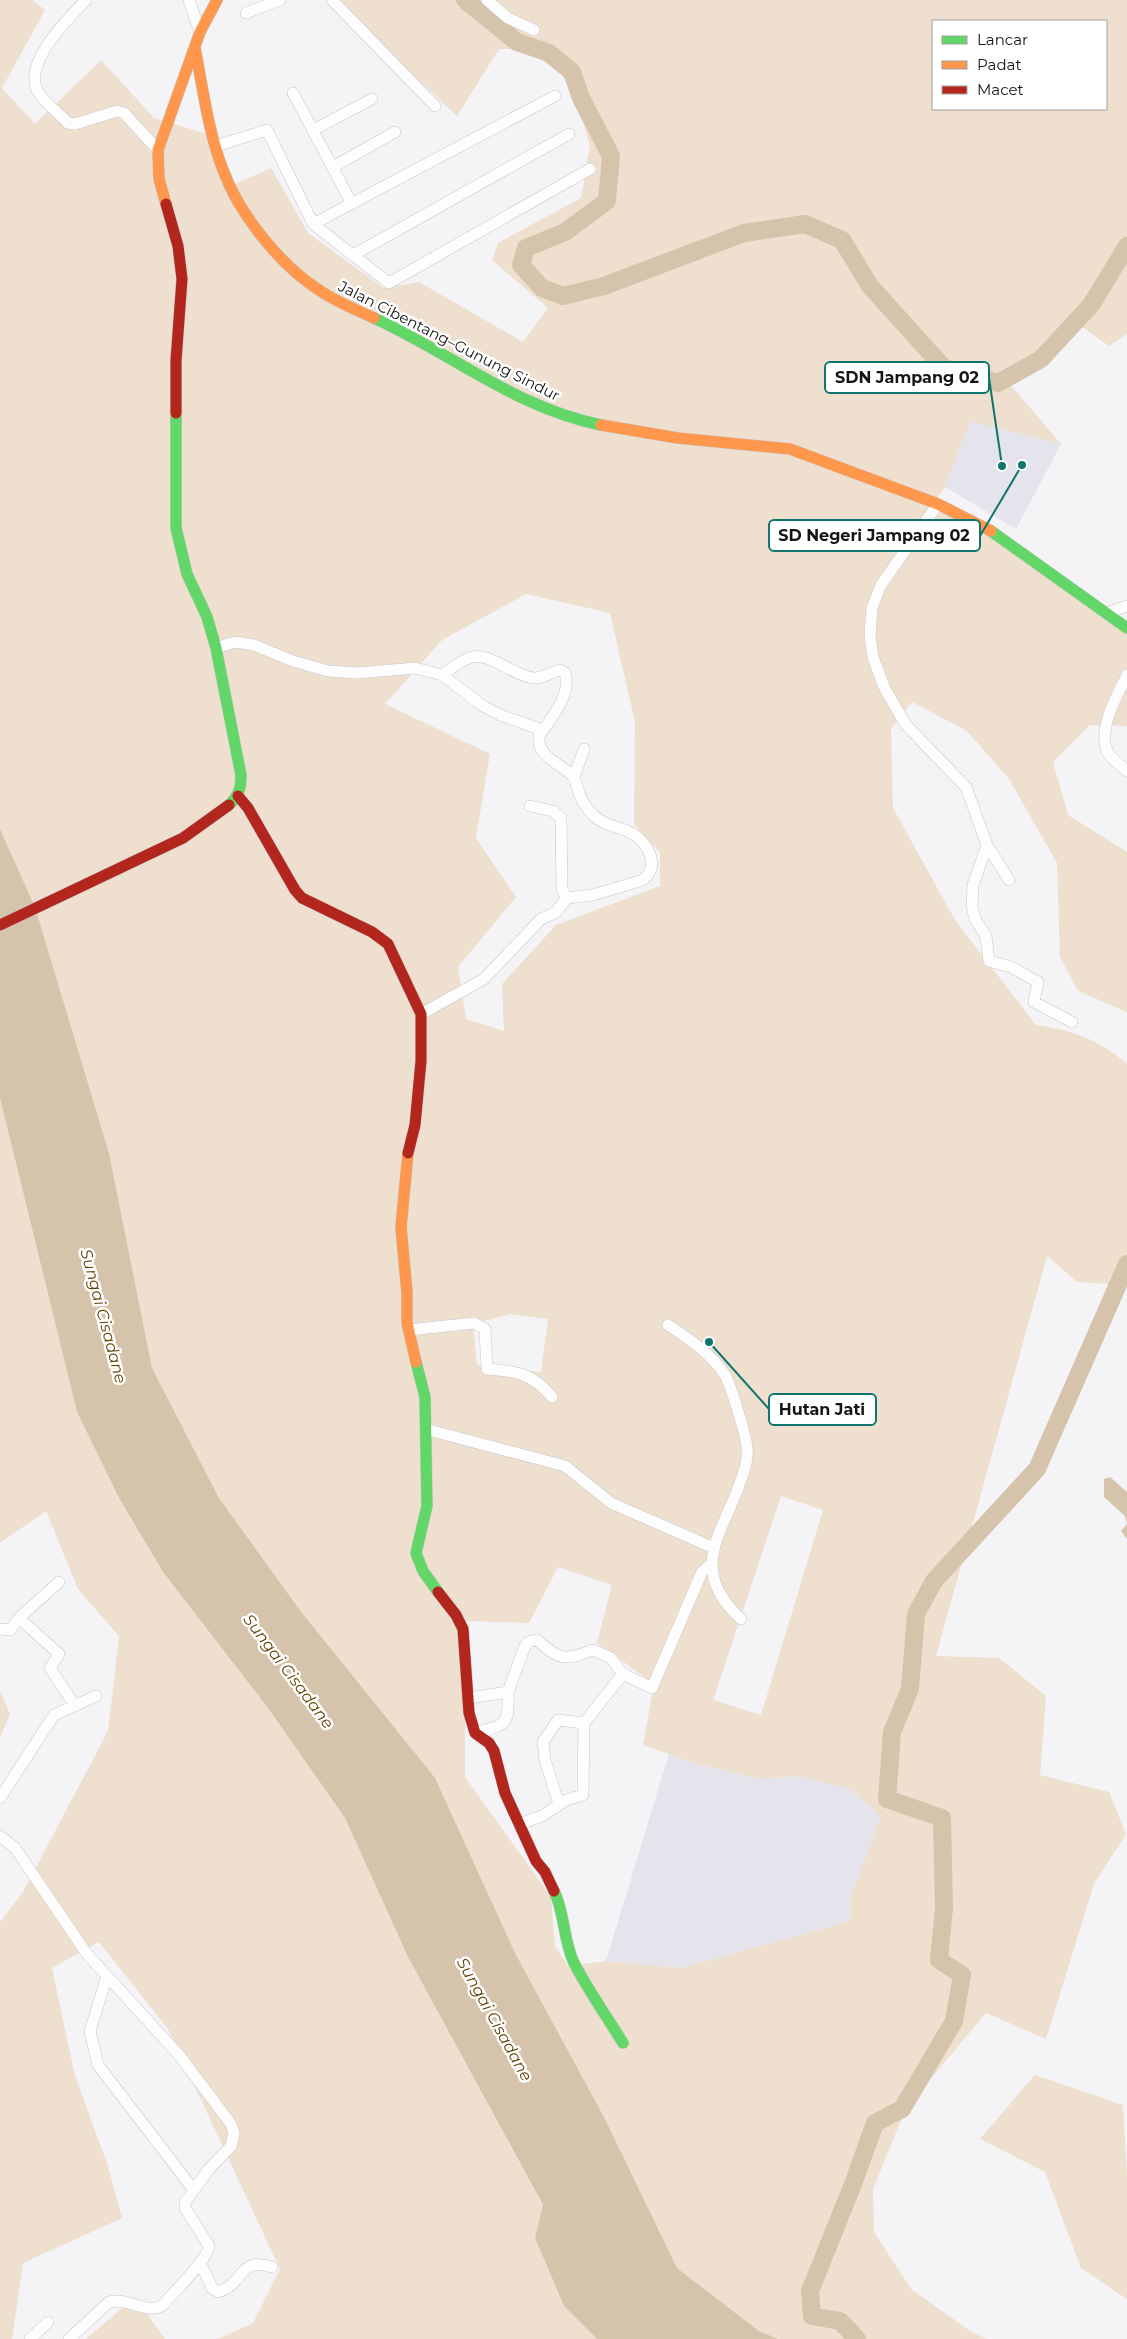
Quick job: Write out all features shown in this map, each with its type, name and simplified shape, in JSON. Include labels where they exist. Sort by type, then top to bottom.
[{"type":"street","points":[[86,0],[57,31],[40,58],[33,78],[37,91],[68,123],[75,124],[116,111],[124,113],[158,150]]},
{"type":"street","points":[[189,0],[200,32]]},
{"type":"street","points":[[0,926],[183,838],[224,811],[238,796],[241,775],[216,648],[207,617],[187,574],[176,528],[176,360],[182,279],[178,246],[159,179],[158,150],[200,32],[218,0]]},
{"type":"street","points":[[246,13],[280,0]]},
{"type":"street","points":[[332,0],[435,106]]},
{"type":"street","points":[[487,0],[508,18],[534,30]]},
{"type":"street","name":"Jalan Cibentang–Gunung Sindur","points":[[195,48],[223,173],[241,207],[299,274],[326,295],[419,340],[533,404],[566,417],[628,431],[790,450],[814,456],[938,504],[973,520],[1005,539],[1127,628]]},
{"type":"street","points":[[294,93],[352,204]]},
{"type":"street","points":[[313,224],[556,96]]},
{"type":"street","points":[[313,130],[372,99]]},
{"type":"street","points":[[216,146],[267,130],[313,224],[389,283],[590,169]]},
{"type":"street","points":[[333,167],[395,132]]},
{"type":"street","points":[[353,255],[569,134]]},
{"type":"street","points":[[938,504],[880,584],[872,608],[870,635],[873,657],[884,688],[906,724],[966,787],[987,845],[1009,880]]},
{"type":"street","points":[[1108,614],[1127,606]]},
{"type":"street","points":[[216,648],[236,642],[254,644],[293,661],[328,671],[357,673],[415,668],[442,675],[484,706],[500,715],[537,728],[540,734]]},
{"type":"street","points":[[442,675],[467,658],[478,655],[484,656],[505,668],[535,678],[560,670],[565,673],[568,682],[564,695],[537,742],[539,750],[574,776]]},
{"type":"street","points":[[1127,675],[1108,719],[1105,739],[1107,752],[1127,771]]},
{"type":"street","points":[[421,1014],[484,979],[541,919],[555,913],[567,898],[592,895],[643,880],[652,867],[649,850],[634,834],[605,825],[592,814],[579,795],[574,776],[584,749]]},
{"type":"street","points":[[238,796],[248,808],[302,898],[372,932],[388,944],[421,1014],[422,1061],[415,1124],[406,1160],[401,1227],[409,1330],[425,1398],[427,1506],[416,1553],[423,1571],[456,1615],[462,1628],[469,1712],[475,1733],[489,1743],[494,1751],[504,1793],[536,1861],[545,1872],[559,1901],[564,1932],[574,1962],[623,2043]]},
{"type":"street","points":[[530,806],[553,811],[560,818],[562,890],[567,898]]},
{"type":"street","points":[[987,845],[973,885],[972,906],[975,919],[986,936],[989,961],[1011,966],[1038,982],[1034,1002],[1072,1022]]},
{"type":"street","points":[[409,1330],[474,1323],[486,1329],[487,1369],[518,1371],[542,1384],[552,1397]]},
{"type":"street","points":[[668,1325],[700,1347],[725,1376],[747,1447],[744,1473],[714,1548],[712,1563],[718,1593],[725,1604],[741,1619]]},
{"type":"street","points":[[425,1429],[565,1466],[611,1503],[714,1548]]},
{"type":"street","points":[[475,1733],[499,1726],[509,1716],[508,1692],[528,1642],[537,1640],[552,1654],[572,1658],[593,1650],[611,1658],[623,1674],[652,1688],[702,1572],[712,1563]]},
{"type":"street","points":[[0,1629],[10,1630],[19,1618],[59,1582]]},
{"type":"street","points":[[19,1618],[59,1654],[50,1668],[74,1706]]},
{"type":"street","points":[[519,1824],[542,1816],[566,1800],[583,1795],[584,1723],[623,1674]]},
{"type":"street","points":[[469,1698],[508,1692]]},
{"type":"street","points":[[0,1798],[54,1715],[96,1696]]},
{"type":"street","points":[[559,1804],[545,1760],[543,1742],[558,1720],[584,1723]]},
{"type":"street","points":[[0,1836],[16,1848],[87,1954],[179,2056],[231,2124],[234,2133],[231,2146],[193,2189],[185,2202],[185,2208],[209,2246],[209,2252],[201,2264],[184,2280],[162,2306],[155,2310],[115,2300],[109,2302],[69,2339]]},
{"type":"street","points":[[107,1976],[90,2031],[98,2065],[193,2189]]},
{"type":"street","points":[[201,2264],[212,2288],[218,2292],[229,2288],[247,2266],[261,2263],[272,2266]]},
{"type":"street","points":[[30,2339],[48,2322]]},
{"type":"shaded area","points":[[0,0],[32,0],[45,10],[2,88],[35,124],[101,60],[154,118],[214,136],[233,185],[271,168],[308,233],[384,288],[419,282],[523,342],[548,308],[492,260],[498,243],[581,198],[590,146],[571,82],[529,49],[499,49],[457,116],[333,0],[1127,0],[1127,334],[1109,346],[1070,318],[1008,382],[1061,444],[970,421],[945,487],[883,575],[938,508],[1017,551],[1127,635],[1127,726],[1090,725],[1053,762],[1068,815],[1127,852],[1127,1012],[1078,991],[1060,957],[1057,863],[1009,779],[967,731],[912,702],[891,729],[893,808],[955,920],[1036,1025],[1085,1037],[1106,1048],[1127,1064],[1127,1277],[1123,1285],[1077,1282],[1047,1256],[936,1656],[999,1658],[1046,1696],[1040,1775],[1109,1792],[1126,1834],[1094,1884],[1046,2039],[986,2013],[906,2108],[873,2189],[874,2232],[911,2289],[970,2331],[987,2339],[778,2339],[759,2331],[677,2268],[605,2119],[514,1951],[302,1613],[219,1498],[152,1368],[109,1153],[35,907],[0,829]],"holes":[[[526,594],[610,613],[635,722],[634,824],[660,853],[660,886],[556,925],[502,984],[504,1031],[466,1019],[458,967],[516,897],[476,838],[490,754],[385,704],[442,640]],[[510,1314],[548,1319],[541,1372],[477,1365],[473,1324]],[[781,1496],[823,1510],[761,1715],[713,1700]],[[558,1567],[612,1585],[597,1643],[654,1684],[643,1745],[694,1763],[760,1779],[797,1776],[850,1789],[881,1816],[850,1899],[850,1921],[681,1968],[606,1961],[568,1966],[555,1946],[551,1897],[465,1777],[465,1621],[529,1623]]]},
{"type":"shaded area","points":[[970,420],[1061,444],[1016,529],[945,487]]},
{"type":"shaded area","points":[[0,1098],[77,1412],[119,1498],[163,1572],[268,1708],[345,1818],[408,1957],[543,2206],[535,2238],[564,2306],[597,2339],[218,2339],[253,2323],[280,2269],[168,2029],[99,1942],[52,1968],[75,2076],[108,2166],[122,2218],[23,2263],[12,2339],[0,2339],[0,1922],[23,1892],[108,1731],[119,1636],[78,1589],[46,1511],[0,1543]]},
{"type":"shaded area","points":[[0,1691],[10,1714],[0,1738]]},
{"type":"shaded area","points":[[669,1754],[694,1763],[760,1779],[797,1776],[850,1789],[881,1816],[850,1899],[850,1921],[681,1968],[606,1961]]},
{"type":"shaded area","points":[[1035,2075],[1123,2105],[1127,2177],[1127,2299],[1081,2268],[1045,2172],[980,2139]]},
{"type":"shaded area","points":[[135,2297],[165,2339],[86,2339]]},
{"type":"water","name":"Sungai Cisadane","points":[[0,829],[35,907],[109,1153],[152,1368],[219,1498],[302,1613],[435,1778],[514,1951],[605,2119],[677,2268],[759,2331],[778,2339],[597,2339],[564,2306],[535,2238],[543,2205],[408,1957],[345,1818],[268,1708],[163,1572],[119,1498],[77,1412],[0,1098]]},
{"type":"water","points":[[1110,1477],[1127,1492],[1127,1524],[1125,1516],[1104,1497],[1104,1479]]},
{"type":"water","points":[[1127,1524],[1127,1539],[1121,1531]]},
{"type":"waterway","points":[[465,0],[517,42],[549,53],[572,72],[581,98],[611,156],[607,201],[565,232],[526,248],[521,265],[542,288],[563,296],[604,286],[744,233],[805,224],[842,240],[870,286],[944,368],[998,383],[1041,359],[1091,305],[1127,246]]},
{"type":"waterway","points":[[857,2339],[840,2321],[812,2316],[810,2291],[875,2123],[902,2109],[954,2021],[962,1975],[939,1960],[944,1908],[942,1818],[887,1799],[892,1732],[910,1689],[916,1614],[934,1581],[1037,1469],[1127,1264]]},
{"type":"traffic: fast","points":[[374,318],[512,393],[570,417],[601,425]]},
{"type":"traffic: fast","points":[[176,413],[176,528],[187,574],[207,617],[216,648],[241,775],[239,792],[229,805]]},
{"type":"traffic: fast","points":[[991,531],[1127,628]]},
{"type":"traffic: fast","points":[[416,1362],[425,1397],[427,1506],[416,1553],[423,1571],[438,1592]]},
{"type":"traffic: fast","points":[[554,1891],[558,1899],[570,1954],[574,1963],[623,2043]]},
{"type":"traffic: slow","points":[[166,204],[159,179],[158,150],[200,32],[217,0]]},
{"type":"traffic: slow","points":[[195,48],[213,140],[230,187],[250,221],[276,253],[304,279],[332,298],[374,318]]},
{"type":"traffic: slow","points":[[601,425],[678,438],[790,449],[938,504],[991,531]]},
{"type":"traffic: slow","points":[[408,1153],[401,1227],[407,1293],[407,1323],[416,1362]]},
{"type":"traffic: jam","points":[[166,204],[178,246],[182,279],[176,360],[176,413]]},
{"type":"traffic: jam","points":[[238,796],[248,808],[295,890],[302,898],[372,932],[388,944],[421,1014],[421,1061],[415,1125],[408,1153]]},
{"type":"traffic: jam","points":[[0,925],[183,838],[229,805]]},
{"type":"traffic: jam","points":[[438,1592],[456,1615],[463,1629],[469,1713],[475,1733],[489,1743],[494,1751],[505,1793],[536,1861],[545,1872],[554,1891]]},
{"type":"place","name":"SD Negeri Jampang 02","points":[[1022,465]]},
{"type":"place","name":"SDN Jampang 02","points":[[1002,466]]},
{"type":"place","name":"Hutan Jati","points":[[709,1342]]}]
